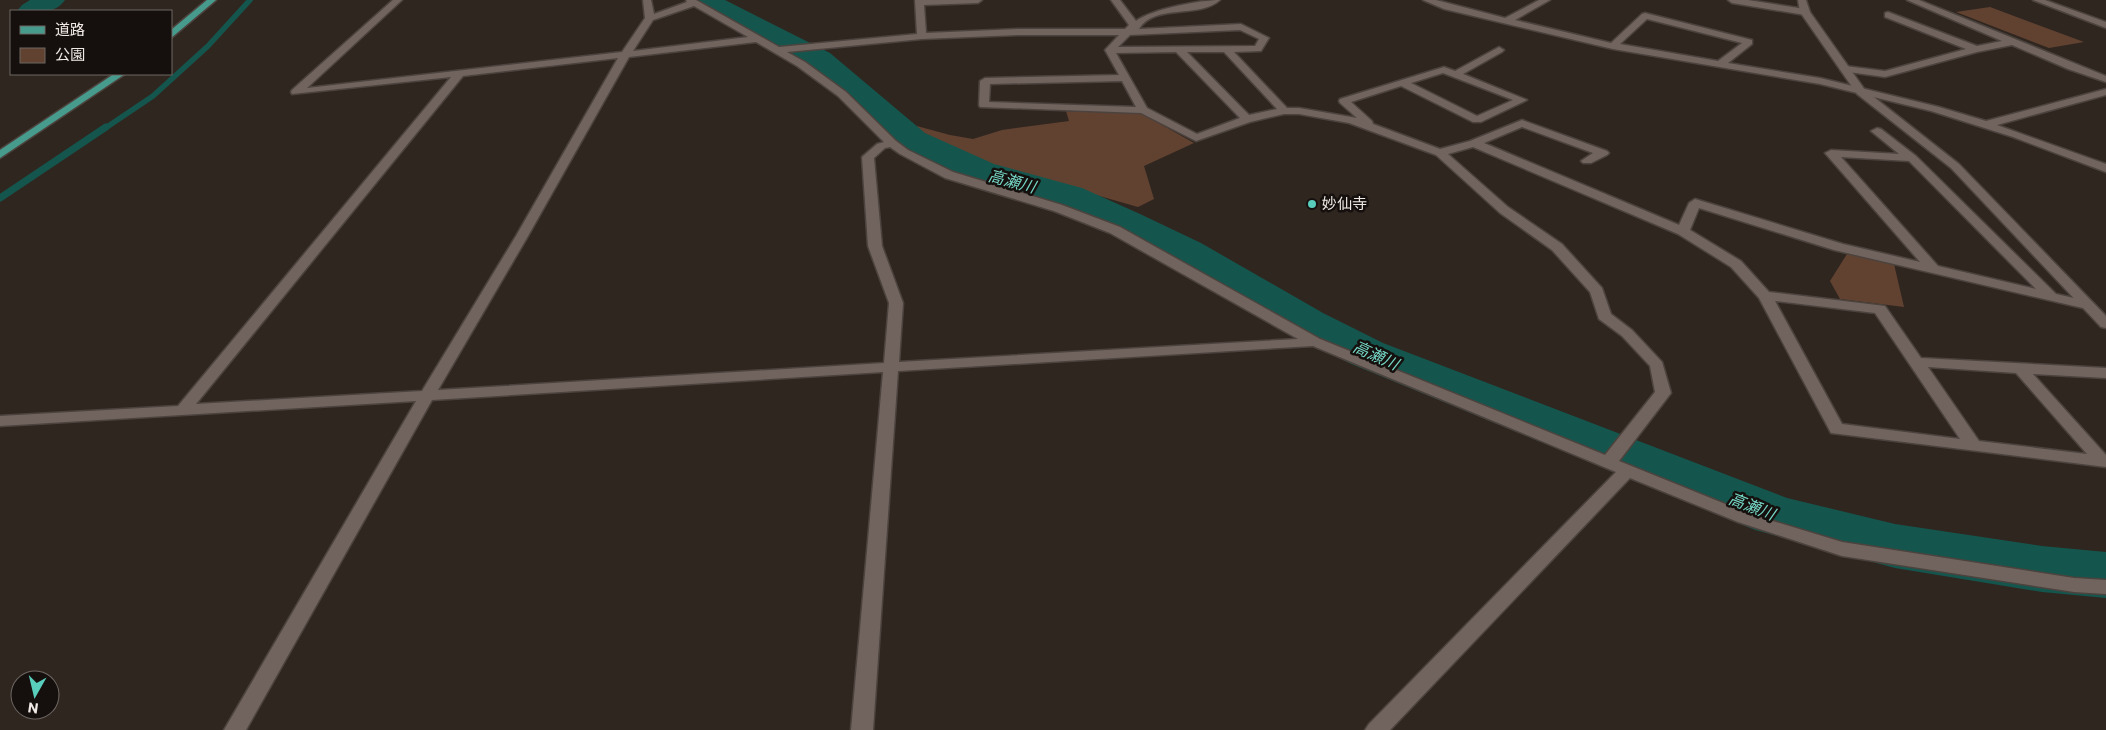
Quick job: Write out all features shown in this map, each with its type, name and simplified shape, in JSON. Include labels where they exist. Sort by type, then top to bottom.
[{"type":"main road","points":[[172,34],[212,0]]},
{"type":"main road","points":[[0,155],[119,75]]},
{"type":"street","points":[[398,0],[296,92],[759,39]]},
{"type":"street","points":[[647,0],[650,18]]},
{"type":"street","points":[[922,36],[920,2],[978,0]]},
{"type":"street","points":[[1115,0],[1125,11],[1130,30]]},
{"type":"street","points":[[1110,50],[1130,30],[1156,13],[1203,6],[1216,0]]},
{"type":"street","points":[[1428,0],[1447,7],[1613,46],[1820,82],[1935,109],[2106,168]]},
{"type":"street","points":[[1506,21],[1546,0]]},
{"type":"street","points":[[1732,0],[1805,12]]},
{"type":"street","points":[[1802,0],[1805,12],[1861,92],[1920,140],[1956,166],[2106,324]]},
{"type":"street","points":[[1911,0],[2106,79]]},
{"type":"street","points":[[2037,0],[2106,24]]},
{"type":"street","points":[[235,730],[426,397],[522,236],[624,55],[650,18],[692,2],[801,64],[842,94],[892,143],[904,152],[949,175],[1058,208],[1115,230],[1315,342],[1744,518],[1842,549],[1942,566],[2074,585],[2106,587]]},
{"type":"street","points":[[1888,15],[1976,49]]},
{"type":"street","points":[[1613,46],[1645,16],[1749,42],[1719,65]]},
{"type":"street","points":[[778,50],[922,36],[1018,32],[1241,27],[1264,38],[1258,49],[1110,50]]},
{"type":"street","points":[[1846,69],[1885,74],[1976,49],[2014,42]]},
{"type":"street","points":[[1178,49],[1247,119]]},
{"type":"street","points":[[1226,49],[1284,111]]},
{"type":"street","points":[[1110,50],[1143,110]]},
{"type":"street","points":[[1456,74],[1499,50]]},
{"type":"street","points":[[1372,128],[1344,101],[1402,82],[1444,70],[1522,100],[1477,120],[1402,82]]},
{"type":"street","points":[[182,411],[461,72]]},
{"type":"street","points":[[1126,78],[985,81],[984,105],[1143,110],[1196,138],[1247,119],[1284,111],[1299,111],[1352,120],[1440,153],[1504,210],[1557,247],[1597,292],[1604,316],[1628,333],[1657,366],[1663,393],[1608,463]]},
{"type":"street","points":[[1985,125],[2106,92]]},
{"type":"street","points":[[1440,153],[1474,143],[1522,123],[1603,153],[1587,161]]},
{"type":"street","points":[[1877,130],[1912,158],[2051,296]]},
{"type":"street","points":[[862,730],[896,304],[875,246],[868,157],[881,146],[892,143]]},
{"type":"street","points":[[1474,143],[1683,231],[1736,264],[1765,296],[1837,429],[1973,445],[2105,464]]},
{"type":"street","points":[[1912,158],[1832,154],[1934,270]]},
{"type":"street","points":[[1683,231],[1695,203],[1839,247],[2087,305]]},
{"type":"street","points":[[1765,296],[1880,309],[1973,445]]},
{"type":"street","points":[[0,422],[426,397],[891,366],[1315,342]]},
{"type":"street","points":[[1916,362],[2106,373]]},
{"type":"street","points":[[2020,369],[2105,464]]},
{"type":"street","points":[[1376,730],[1627,471]]},
{"type":"green space","points":[[1990,7],[2084,42],[2049,48],[1956,12]]},
{"type":"green space","points":[[1066,111],[1141,113],[1194,143],[1144,166],[1154,199],[1138,207],[1075,189],[1067,194],[982,170],[940,153],[902,130],[913,125],[973,139],[1002,130],[1069,121]]},
{"type":"green space","points":[[1847,254],[1894,264],[1904,307],[1840,299],[1830,281]]},
{"type":"waterway","points":[[34,10],[51,0]]},
{"type":"waterway","points":[[104,129],[153,96],[208,46],[250,0]]},
{"type":"waterway","name":"高瀬川","points":[[703,0],[819,60],[912,141],[980,172],[1068,196],[1126,223],[1186,252],[1307,323],[1366,353],[1775,516],[1895,546],[2042,569],[2106,575]]},
{"type":"waterway","points":[[0,198],[106,127]]},
{"type":"place","name":"妙仙寺","points":[[1312,204]]}]
